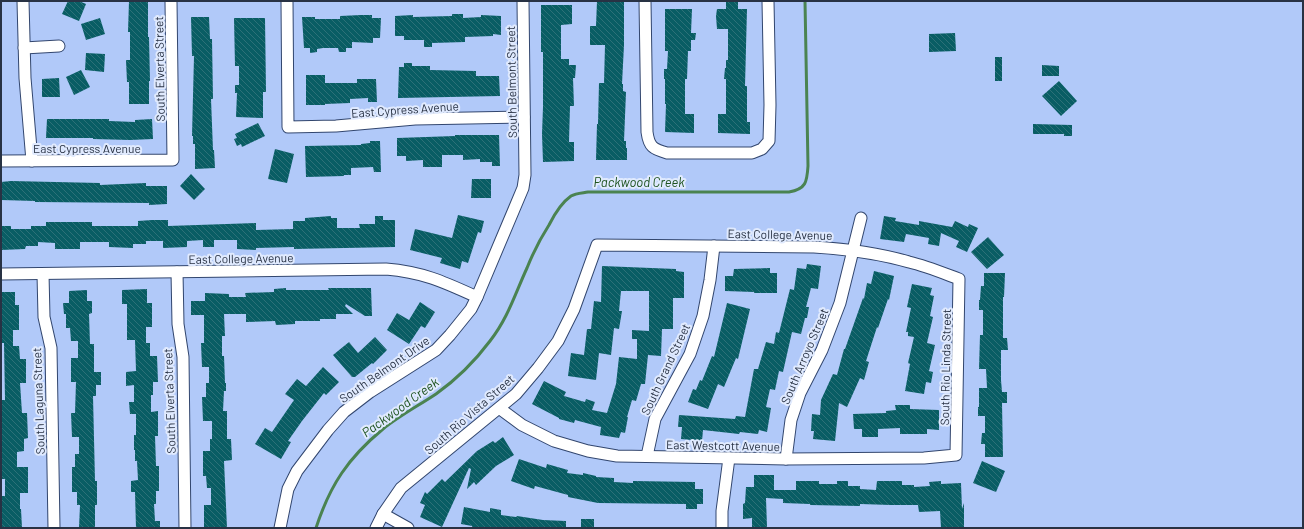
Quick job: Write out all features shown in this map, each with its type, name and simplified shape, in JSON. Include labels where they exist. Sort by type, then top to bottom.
[{"type":"street","points":[[23,1],[25,78],[32,161]]},
{"type":"street","name":"South Elverta Street","points":[[171,1],[173,160]]},
{"type":"street","name":"East Cypress Avenue","points":[[286,1],[288,127],[336,126],[415,119],[524,117]]},
{"type":"street","name":"South Belmont Street","points":[[523,1],[525,162]]},
{"type":"street","points":[[645,1],[647,132],[648,141],[652,147],[658,151],[667,153],[752,154],[762,149],[769,140],[770,105],[768,1]]},
{"type":"street","points":[[24,48],[59,46]]},
{"type":"street","name":"East Cypress Avenue","points":[[1,161],[173,160]]},
{"type":"street","name":"South Belmont Drive","points":[[280,528],[288,489],[297,471],[328,430],[344,412],[370,392],[436,350],[471,309],[523,188],[525,162]]},
{"type":"street","name":"South Arroyo Street","points":[[786,459],[793,413],[800,393],[822,350],[840,303],[861,218]]},
{"type":"street","name":"East College Avenue","points":[[597,245],[814,247],[853,250],[909,262],[959,279]]},
{"type":"street","name":"South Rio Vista Street","points":[[376,528],[383,514],[401,488],[516,394],[538,368],[558,341],[574,309],[597,245]]},
{"type":"street","name":"South Grand Street","points":[[646,456],[655,419],[690,354],[703,316],[710,280],[714,246]]},
{"type":"street","name":"East College Avenue","points":[[1,274],[393,270],[429,276],[477,297]]},
{"type":"street","name":"South Elverta Street","points":[[178,272],[178,324],[183,357],[185,528]]},
{"type":"street","name":"South Laguna Street","points":[[43,274],[44,317],[51,348],[54,528]]},
{"type":"street","name":"South Rio Linda Street","points":[[956,455],[959,279]]},
{"type":"street","name":"East Westcott Avenue","points":[[499,408],[522,425],[554,441],[588,451],[617,456],[786,459],[924,458],[956,455]]},
{"type":"street","points":[[722,528],[722,511],[729,458]]},
{"type":"street","points":[[383,514],[408,528]]},
{"type":"building","points":[[68,1],[79,1],[86,4],[79,21],[62,14]]},
{"type":"building","points":[[129,1],[148,1],[150,81],[149,104],[129,104],[129,82],[127,82],[126,60],[130,60],[130,32],[128,32]]},
{"type":"building","points":[[597,1],[624,1],[622,84],[623,91],[626,92],[624,141],[626,141],[627,160],[596,160],[599,83],[604,83],[605,45],[590,45],[590,26],[596,26]]},
{"type":"building","points":[[726,1],[738,1],[738,9],[747,9],[745,86],[747,86],[747,122],[750,122],[750,134],[718,133],[718,114],[726,114],[726,79],[724,79],[726,60],[728,60],[728,29],[717,29],[716,16],[717,9],[726,9]]},
{"type":"building","points":[[541,5],[572,5],[572,24],[561,25],[561,59],[569,59],[569,65],[576,65],[575,78],[573,78],[574,106],[570,106],[569,142],[574,142],[574,161],[543,162],[543,52],[541,52]]},
{"type":"building","points":[[665,9],[692,9],[691,33],[696,33],[695,40],[691,40],[691,51],[688,51],[687,79],[685,79],[685,114],[694,114],[694,133],[665,132],[666,104],[664,69],[667,69],[668,51],[665,51]]},
{"type":"building","points":[[452,14],[463,14],[463,18],[481,17],[481,15],[501,16],[501,35],[493,34],[493,36],[465,37],[465,42],[432,43],[432,47],[424,47],[424,40],[404,40],[404,36],[395,36],[395,16],[452,16]]},
{"type":"building","points":[[372,15],[372,18],[381,18],[380,38],[373,38],[373,43],[352,42],[352,48],[346,48],[346,52],[339,52],[338,48],[323,48],[317,49],[317,52],[310,53],[310,48],[304,48],[302,17],[315,17],[315,19],[340,19],[340,16]]},
{"type":"building","points":[[191,17],[209,17],[210,39],[212,39],[213,99],[211,99],[215,168],[195,169],[195,144],[193,144],[192,136],[194,56],[192,56]]},
{"type":"building","points":[[100,18],[105,34],[86,40],[81,24]]},
{"type":"building","points":[[234,18],[265,18],[266,92],[263,92],[263,118],[236,117],[237,93],[235,93],[235,85],[239,85],[239,66],[235,66]]},
{"type":"building","points":[[955,33],[956,51],[929,52],[929,34]]},
{"type":"building","points":[[86,53],[105,54],[104,72],[85,70]]},
{"type":"building","points":[[995,57],[1002,57],[1002,81],[995,81]]},
{"type":"building","points":[[404,63],[412,63],[412,66],[430,66],[430,70],[476,71],[476,76],[499,76],[500,96],[398,98],[399,67],[404,67]]},
{"type":"building","points":[[1042,65],[1059,66],[1059,76],[1042,76]]},
{"type":"building","points":[[81,70],[90,87],[74,95],[66,77]]},
{"type":"building","points":[[306,75],[325,75],[325,83],[357,83],[357,79],[376,79],[377,102],[368,102],[368,98],[350,99],[350,103],[306,105]]},
{"type":"building","points":[[59,78],[60,97],[42,97],[42,79]]},
{"type":"building","points":[[1059,81],[1077,101],[1061,116],[1042,96]]},
{"type":"building","points":[[47,119],[109,119],[109,121],[135,122],[135,120],[152,119],[153,139],[130,140],[46,138]]},
{"type":"building","points":[[258,123],[265,136],[242,147],[241,144],[237,146],[234,139],[237,138],[235,134]]},
{"type":"building","points":[[1033,124],[1072,125],[1072,136],[1064,136],[1064,134],[1033,134]]},
{"type":"building","points":[[455,135],[499,135],[500,166],[492,166],[492,162],[480,162],[480,159],[463,160],[463,155],[442,155],[442,167],[423,167],[423,160],[406,161],[406,156],[397,156],[397,138]]},
{"type":"building","points":[[370,141],[380,141],[381,172],[374,172],[373,167],[351,168],[351,175],[306,177],[305,146],[361,145],[370,143]]},
{"type":"building","points":[[275,149],[294,154],[287,183],[268,179]]},
{"type":"building","points":[[191,174],[205,189],[194,200],[180,186]]},
{"type":"building","points":[[472,179],[491,179],[491,198],[471,198]]},
{"type":"building","points":[[1,182],[100,183],[100,185],[146,183],[146,186],[167,186],[167,204],[149,205],[149,203],[35,202],[1,200]]},
{"type":"building","points":[[458,215],[484,221],[481,233],[478,232],[468,263],[462,261],[460,269],[440,263],[442,258],[410,250],[415,229],[452,238]]},
{"type":"building","points":[[331,216],[331,218],[337,218],[337,228],[360,228],[359,224],[375,224],[375,216],[383,216],[383,220],[395,220],[395,247],[294,249],[294,247],[256,248],[256,250],[237,249],[237,240],[214,240],[214,247],[203,247],[203,240],[187,241],[187,247],[163,248],[163,241],[146,241],[146,244],[133,244],[133,248],[109,247],[109,242],[80,242],[80,249],[55,249],[55,243],[38,242],[38,246],[26,246],[25,249],[1,250],[1,226],[11,226],[11,229],[31,229],[31,226],[46,226],[46,222],[92,222],[92,226],[138,226],[138,221],[168,220],[168,226],[256,223],[256,230],[293,229],[293,221],[305,221],[305,218]]},
{"type":"building","points":[[884,216],[896,218],[895,221],[919,225],[919,221],[952,227],[955,221],[968,227],[969,224],[978,228],[967,252],[956,247],[959,241],[941,233],[939,246],[928,244],[929,238],[906,234],[904,242],[880,239]]},
{"type":"building","points":[[988,237],[1004,255],[987,269],[971,252]]},
{"type":"building","points":[[807,264],[821,266],[818,289],[811,288],[806,307],[809,307],[807,318],[805,318],[801,334],[792,332],[783,372],[779,371],[775,390],[770,389],[766,407],[771,408],[767,432],[759,430],[758,434],[740,432],[739,434],[703,430],[702,441],[681,439],[682,427],[678,427],[679,415],[735,419],[736,416],[745,417],[754,369],[758,369],[766,342],[774,344],[776,332],[779,333],[790,289],[794,290],[797,268],[806,269]]},
{"type":"building","points":[[602,266],[676,269],[676,271],[684,272],[684,298],[673,298],[673,329],[662,329],[661,356],[648,355],[645,384],[641,384],[636,401],[632,400],[627,417],[625,433],[621,432],[619,438],[600,435],[601,427],[575,420],[574,423],[559,419],[532,404],[544,381],[566,392],[564,396],[585,402],[586,399],[595,402],[592,410],[607,413],[616,384],[619,357],[637,359],[637,339],[632,339],[632,330],[649,331],[649,291],[621,291],[619,311],[622,311],[619,329],[614,328],[611,355],[599,353],[596,380],[568,376],[571,353],[584,355],[587,329],[591,329],[594,301],[601,302]]},
{"type":"building","points":[[770,268],[770,273],[777,273],[777,293],[725,291],[725,276],[733,276],[734,269]]},
{"type":"building","points":[[874,271],[894,276],[889,300],[888,299],[878,328],[877,327],[866,361],[869,362],[864,380],[860,378],[847,407],[839,403],[835,441],[813,439],[814,431],[811,431],[812,414],[820,415],[821,400],[833,374],[837,375],[844,349],[863,298],[864,299],[867,283],[871,284]]},
{"type":"building","points":[[984,273],[1005,273],[1003,297],[1003,338],[1007,338],[1008,350],[1001,350],[1002,392],[1007,392],[1007,403],[1002,403],[1003,457],[985,457],[985,444],[981,444],[982,433],[985,433],[985,416],[978,416],[979,388],[987,388],[986,369],[979,369],[980,335],[983,335],[983,310],[979,310],[979,300],[981,286],[984,286]]},
{"type":"building","points":[[912,284],[932,288],[930,295],[934,296],[930,316],[933,317],[927,343],[935,345],[929,371],[933,372],[931,383],[926,382],[924,394],[905,391],[910,364],[908,363],[914,337],[908,336],[908,332],[906,332],[911,308],[907,307]]},
{"type":"building","points":[[286,288],[286,290],[329,290],[328,288],[371,288],[372,316],[365,316],[346,304],[345,306],[353,314],[336,314],[336,319],[320,319],[320,321],[295,321],[295,324],[276,325],[275,321],[246,322],[246,314],[224,314],[225,336],[222,336],[222,356],[224,356],[226,391],[224,391],[223,411],[227,411],[227,439],[231,439],[232,460],[224,461],[227,528],[204,528],[204,505],[211,505],[211,488],[207,488],[206,476],[203,476],[203,451],[210,451],[210,439],[212,439],[212,421],[203,421],[202,397],[206,397],[206,383],[209,383],[209,367],[202,367],[201,343],[204,343],[204,315],[191,315],[191,301],[205,301],[205,293],[229,294],[229,297],[246,297],[245,293],[274,292],[274,289]]},
{"type":"building","points":[[147,289],[147,303],[152,303],[152,327],[146,327],[146,343],[150,343],[150,356],[157,356],[158,382],[153,382],[151,412],[158,411],[158,436],[155,436],[156,466],[159,466],[159,491],[156,491],[156,504],[154,504],[155,521],[160,521],[160,528],[136,528],[135,492],[131,492],[131,481],[138,480],[137,461],[135,461],[134,450],[136,414],[130,414],[129,402],[134,402],[134,385],[126,386],[126,372],[136,371],[135,340],[127,340],[127,304],[122,304],[122,290]]},
{"type":"building","points":[[87,290],[87,301],[92,301],[92,313],[89,314],[90,344],[94,344],[94,372],[101,372],[101,385],[96,385],[96,396],[93,396],[97,505],[95,505],[95,528],[79,528],[80,505],[77,505],[77,492],[72,492],[72,467],[75,467],[75,454],[79,454],[79,437],[72,437],[71,413],[75,413],[76,382],[71,382],[71,358],[78,358],[78,341],[71,341],[70,328],[66,328],[66,314],[64,314],[63,303],[69,303],[69,291]]},
{"type":"building","points":[[1,292],[15,292],[15,305],[19,305],[19,330],[13,330],[13,346],[19,346],[20,359],[26,359],[26,383],[20,383],[22,413],[27,413],[28,438],[24,439],[24,451],[17,452],[17,467],[28,467],[28,493],[20,493],[22,528],[1,528],[1,496],[5,496],[5,479],[1,479],[1,400],[5,400],[4,343],[1,343]]},
{"type":"building","points":[[420,302],[435,312],[425,328],[421,326],[409,344],[387,330],[397,313],[409,320]]},
{"type":"building","points":[[727,303],[750,309],[738,359],[736,358],[724,387],[718,384],[708,409],[688,402],[693,389],[696,390],[700,380],[702,381],[712,356],[714,357]]},
{"type":"building","points":[[375,337],[387,350],[373,364],[372,363],[355,377],[352,377],[333,355],[349,342],[358,353]]},
{"type":"building","points":[[323,367],[339,382],[326,395],[324,393],[302,421],[288,441],[291,442],[281,459],[255,444],[265,428],[272,432],[294,400],[285,394],[297,379],[306,386]]},
{"type":"building","points":[[895,405],[910,405],[910,409],[939,410],[939,430],[927,429],[927,434],[900,434],[900,428],[878,429],[878,437],[862,437],[862,429],[854,429],[853,414],[886,413],[886,411],[896,410]]},
{"type":"building","points":[[503,437],[514,455],[496,466],[476,485],[474,482],[467,489],[471,469],[469,468],[442,527],[420,517],[425,505],[420,503],[425,492],[427,494],[442,479],[445,482],[477,451],[493,441],[495,443]]},
{"type":"building","points":[[519,459],[546,468],[547,464],[568,470],[567,473],[583,475],[583,473],[596,477],[614,478],[614,482],[695,482],[695,489],[703,489],[703,504],[697,504],[697,509],[686,509],[686,504],[598,503],[568,497],[568,495],[535,486],[534,489],[511,481]]},
{"type":"building","points":[[982,461],[1005,471],[996,492],[973,483]]},
{"type":"building","points":[[754,475],[774,475],[774,490],[796,490],[796,481],[819,481],[819,484],[837,484],[837,481],[848,481],[848,486],[860,486],[860,489],[876,490],[877,481],[902,481],[902,485],[914,485],[914,487],[930,486],[929,482],[941,481],[941,484],[961,483],[962,509],[964,503],[964,528],[941,528],[940,511],[919,512],[918,505],[810,505],[783,503],[783,499],[766,498],[767,527],[752,527],[752,518],[743,519],[743,504],[745,503],[746,487],[754,487]]},
{"type":"building","points":[[464,507],[490,512],[490,508],[501,510],[501,515],[566,521],[566,528],[472,528],[472,526],[461,524]]},
{"type":"building","points":[[581,519],[594,519],[594,528],[581,528]]},
{"type":"waterway","name":"Packwood Creek","points":[[316,528],[327,498],[334,485],[350,462],[360,451],[389,424],[436,394],[451,382],[472,363],[490,341],[502,324],[532,257],[558,209],[571,196],[588,192],[789,192],[795,191],[802,187],[806,180],[808,166],[805,1]]}]
